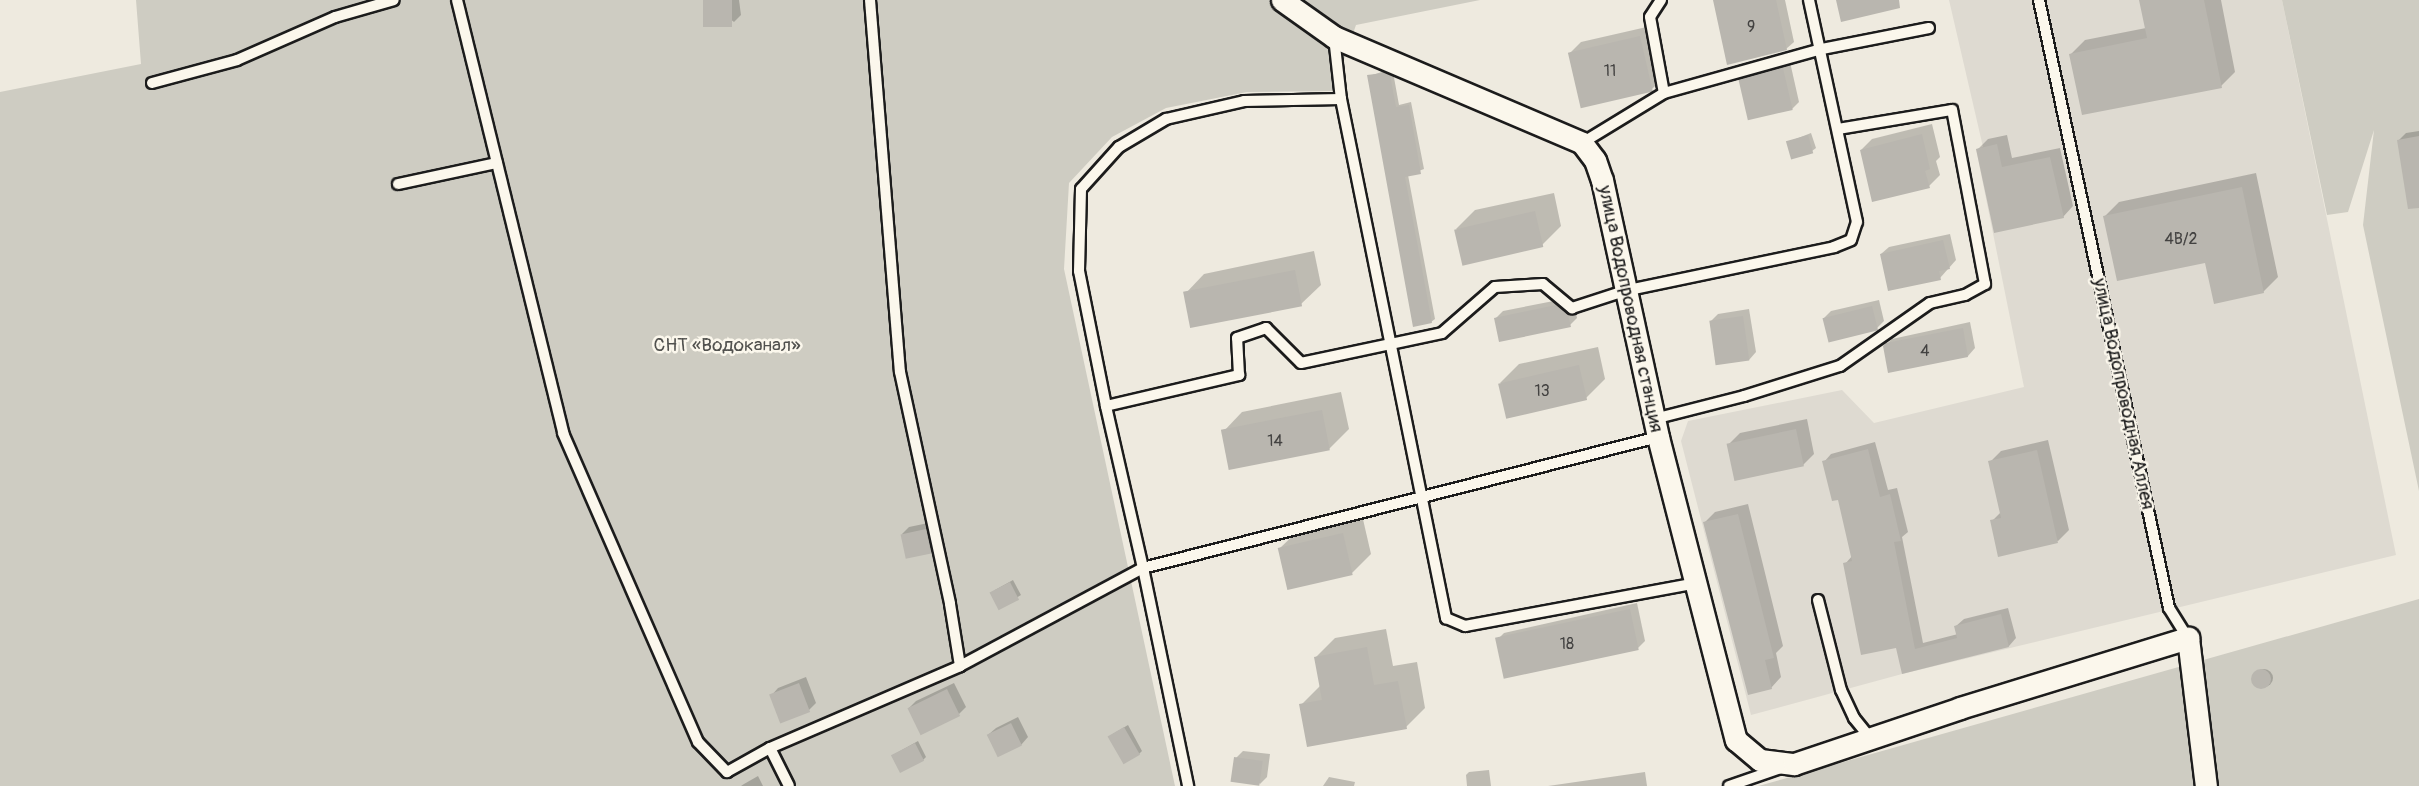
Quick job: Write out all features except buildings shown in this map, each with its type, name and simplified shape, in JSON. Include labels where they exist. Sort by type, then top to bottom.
[{"type":"street","points":[[1282,0],[1334,37],[1583,143]]},
{"type":"street","name":"улица Водопроводная станция","points":[[1583,143],[1595,160],[1602,180],[1656,428],[1736,740],[1760,760],[1794,764]]},
{"type":"street","points":[[1794,764],[2188,638]]},
{"type":"street","name":"улица Водопроводная Аллея","points":[[2188,638],[2204,752],[2206,786]]},
{"type":"lane","points":[[152,83],[237,60],[335,17],[394,0]]},
{"type":"lane","points":[[457,0],[563,432],[698,742],[727,772],[770,748],[960,666],[1143,568],[1424,499],[1656,428],[1744,396],[1840,366],[1930,303],[1965,295],[1985,284],[1952,110],[1839,129]]},
{"type":"lane","points":[[870,0],[900,372],[950,604],[960,666]]},
{"type":"lane","points":[[1661,0],[1650,17],[1664,93]]},
{"type":"lane","points":[[1106,406],[1239,375],[1237,338],[1266,328],[1301,363],[1391,346],[1442,333],[1496,287],[1543,284],[1572,307],[1625,291],[1834,247],[1851,240],[1857,222],[1822,49],[1809,0]]},
{"type":"lane","name":"улица Водопроводная Аллея","points":[[2039,0],[2169,608],[2188,638]]},
{"type":"lane","points":[[1583,143],[1664,93],[1822,49],[1929,28]]},
{"type":"lane","points":[[1334,37],[1341,99],[1446,618],[1465,626],[1697,583]]},
{"type":"lane","points":[[1188,786],[1079,271],[1080,189],[1119,147],[1166,119],[1244,101],[1341,99]]},
{"type":"lane","points":[[398,184],[497,163]]},
{"type":"lane","points":[[1818,600],[1841,691],[1854,718],[1870,738]]},
{"type":"lane","points":[[770,748],[789,786]]},
{"type":"lane","points":[[1728,786],[1794,764]]},
{"type":"shaded area","points":[[1949,0],[2282,0],[2396,555],[1902,674],[1751,715],[1681,441],[1688,421],[1842,390],[1874,423],[2024,387],[1976,149],[1983,147]]},
{"type":"green space","name":"СНТ «Водоканал»","points":[[136,0],[1480,0],[1356,25],[1333,91],[1247,92],[1166,108],[1112,137],[1069,183],[1064,269],[1175,786],[0,786],[0,92],[141,64]]},
{"type":"green space","points":[[2282,0],[2419,0],[2419,491],[2363,225],[2374,130],[2348,212],[2327,215]]},
{"type":"green space","points":[[2419,599],[2419,786],[1758,786],[1762,785]]}]
